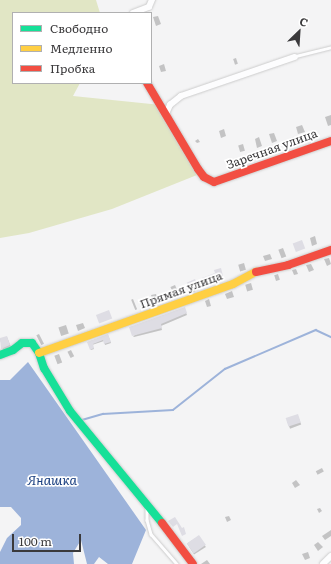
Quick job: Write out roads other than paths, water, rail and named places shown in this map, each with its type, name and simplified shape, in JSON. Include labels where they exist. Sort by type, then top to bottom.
[{"type":"street","points":[[136,12],[149,7],[152,0]]},
{"type":"street","points":[[166,114],[170,105],[181,96],[295,57]]},
{"type":"street","points":[[148,84],[166,114]]},
{"type":"street","name":"Заречная улица","points":[[166,114],[198,169],[204,177],[214,182],[241,171],[331,142]]},
{"type":"street","name":"Прямая улица","points":[[39,354],[233,284],[257,272],[288,265],[331,250]]},
{"type":"street","points":[[0,355],[13,350],[22,343],[32,343],[39,354],[44,368],[70,411],[181,546],[193,564]]},
{"type":"street","points":[[323,564],[331,556]]},
{"type":"lane","points":[[295,57],[331,47]]},
{"type":"lane","points":[[147,506],[147,520],[152,534],[177,564]]},
{"type":"water","name":"Янашка","points":[[28,362],[146,530],[132,564],[108,564],[99,557],[94,564],[87,564],[81,540],[73,553],[74,564],[0,564],[0,552],[7,538],[21,525],[21,518],[11,507],[0,507],[0,380],[10,380]]},
{"type":"waterway","points":[[82,420],[103,414],[173,410],[225,369],[316,330],[331,337]]}]
